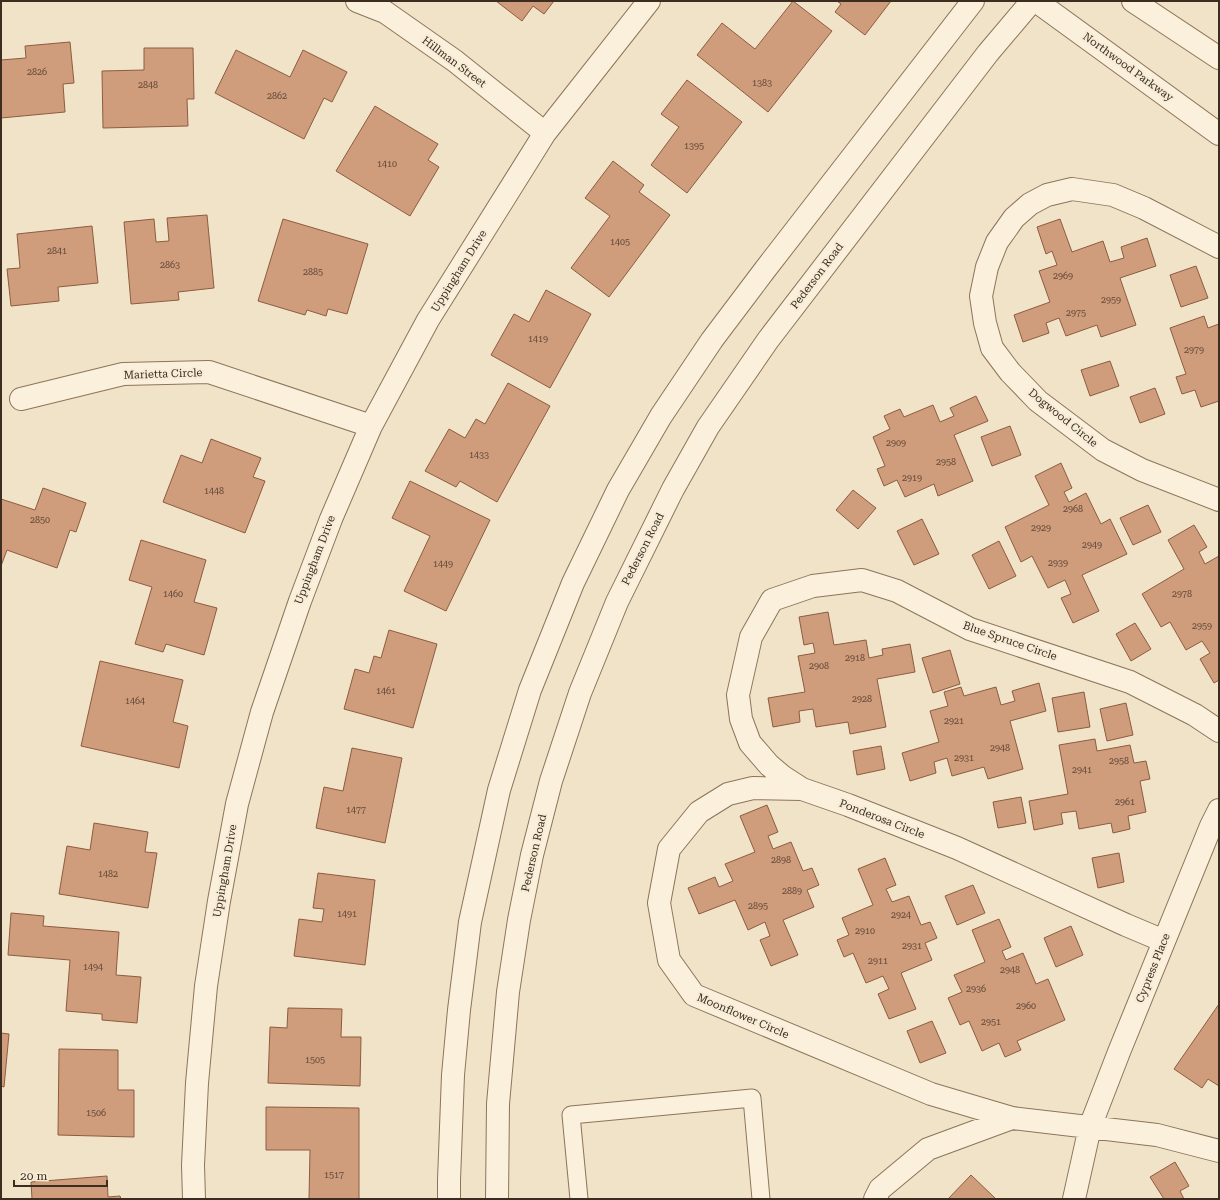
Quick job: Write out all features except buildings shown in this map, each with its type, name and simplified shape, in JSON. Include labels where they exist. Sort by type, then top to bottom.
[{"type":"street","name":"Hillman Street","points":[[357,1],[392,16],[455,61],[545,133]]},
{"type":"street","name":"Uppingham Drive","points":[[194,1199],[193,1165],[197,1083],[206,986],[219,901],[237,804],[262,712],[300,601],[331,519],[371,426],[428,320],[545,133],[649,1]]},
{"type":"street","points":[[449,1199],[453,1075],[459,1010],[470,922],[499,790],[530,690],[573,583],[618,490],[660,416],[708,347],[764,271],[973,1]]},
{"type":"street","name":"Pederson Road","points":[[497,1199],[498,1104],[508,992],[519,920],[532,855],[551,781],[578,701],[617,602],[673,489],[708,427],[768,340],[988,53],[1032,1]]},
{"type":"street","name":"Northwood Parkway","points":[[1036,1],[1219,134]]},
{"type":"street","points":[[1133,1],[1219,58]]},
{"type":"street","name":"Dogwood Circle","points":[[1219,246],[1144,208],[1113,195],[1072,189],[1047,195],[1030,204],[1014,218],[997,242],[987,267],[981,296],[985,323],[992,348],[1010,372],[1038,401],[1102,450],[1142,470],[1219,500]]},
{"type":"street","name":"Marietta Circle","points":[[21,399],[123,374],[209,372],[371,426]]},
{"type":"street","name":"Blue Spruce Circle","points":[[772,600],[813,586],[862,580],[897,591],[970,629],[1130,682],[1195,715],[1219,731]]},
{"type":"street","name":"Ponderosa Circle","points":[[772,600],[750,637],[738,695],[741,719],[750,743],[769,765],[782,776],[802,789],[848,805],[957,848],[1164,941]]},
{"type":"street","name":"Moonflower Circle","points":[[802,789],[753,788],[728,794],[699,812],[669,849],[659,903],[669,960],[694,995],[931,1094],[1012,1118],[1157,1135],[1219,1151]]},
{"type":"street","name":"Cypress Place","points":[[1074,1199],[1090,1127],[1210,826],[1219,810]]},
{"type":"street","points":[[875,1199],[880,1189],[928,1149],[1012,1118]]},
{"type":"lane","points":[[579,1199],[571,1115],[752,1098],[761,1199]]}]
